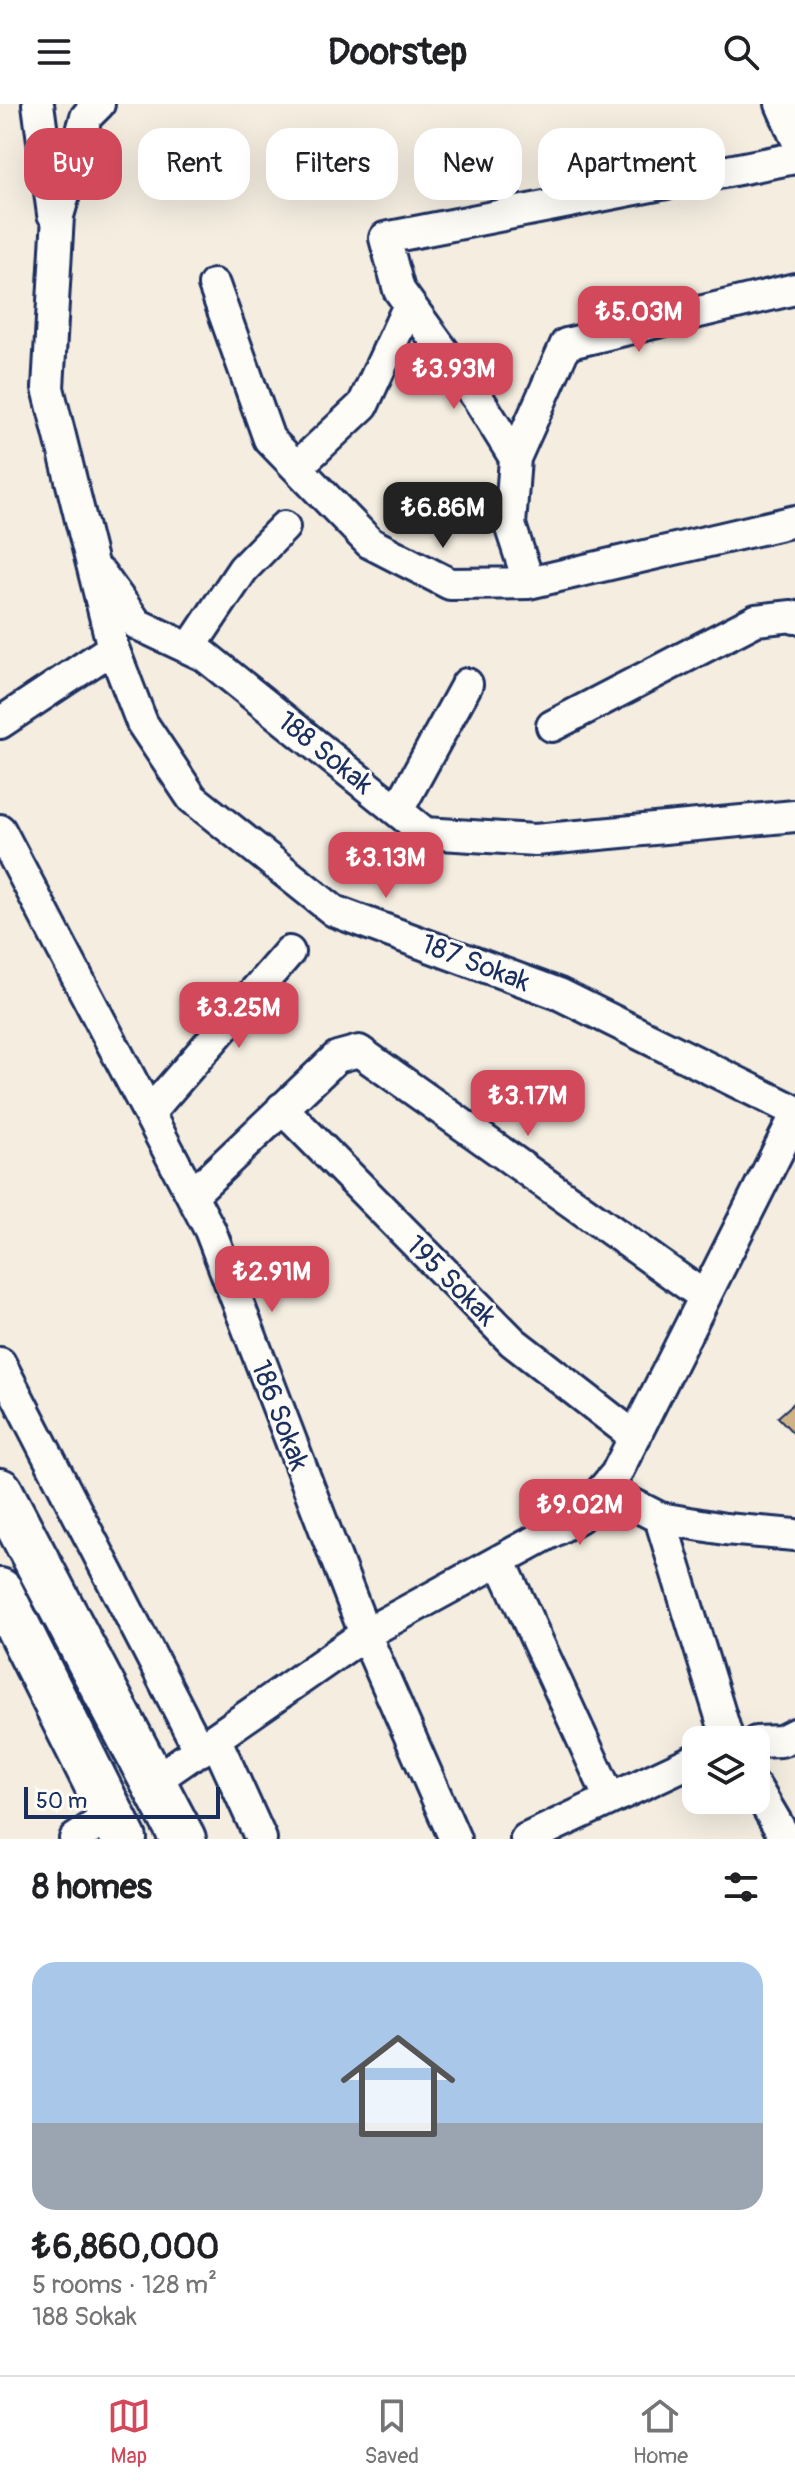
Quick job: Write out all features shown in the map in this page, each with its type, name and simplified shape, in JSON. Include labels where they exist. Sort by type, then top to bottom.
[{"type":"highway","points":[[0,1491],[183,1839]]},
{"type":"highway","points":[[0,1591],[118,1826]]},
{"type":"street","points":[[38,104],[56,240]]},
{"type":"street","points":[[56,240],[58,216],[86,117],[99,104]]},
{"type":"street","points":[[781,104],[795,136]]},
{"type":"street","points":[[515,458],[479,400],[399,290],[385,238],[795,158]]},
{"type":"street","name":"187 Sokak","points":[[56,240],[48,388],[113,648],[142,723],[192,798],[334,911],[559,994],[795,1111]]},
{"type":"street","points":[[214,285],[269,439],[370,543],[450,584],[529,583],[795,521]]},
{"type":"street","points":[[529,583],[510,525],[515,458],[566,344],[795,289]]},
{"type":"street","points":[[297,467],[363,405],[409,305]]},
{"type":"street","points":[[190,648],[243,569],[284,527]]},
{"type":"street","name":"188 Sokak","points":[[91,561],[137,624],[205,656],[425,833],[535,840],[795,816]]},
{"type":"street","points":[[552,726],[756,620],[795,618]]},
{"type":"street","points":[[0,723],[113,648]]},
{"type":"street","points":[[398,810],[467,684]]},
{"type":"street","name":"186 Sokak","points":[[0,830],[210,1230],[365,1634],[455,1839]]},
{"type":"street","points":[[149,1113],[289,952]]},
{"type":"street","points":[[192,1195],[337,1057],[359,1051],[705,1297]]},
{"type":"street","name":"195 Sokak","points":[[282,1108],[513,1342],[635,1437]]},
{"type":"street","points":[[154,1781],[365,1634],[579,1517],[616,1474],[795,1117]]},
{"type":"street","points":[[0,1363],[261,1839]]},
{"type":"street","points":[[603,1489],[660,1518],[725,1529],[795,1535]]},
{"type":"street","points":[[660,1518],[724,1726]]},
{"type":"street","points":[[500,1560],[610,1799]]},
{"type":"street","points":[[770,1741],[781,1741],[795,1734]]},
{"type":"street","points":[[526,1839],[682,1766]]},
{"type":"street","points":[[770,1812],[786,1839]]},
{"type":"street","points":[[75,1839],[118,1826]]},
{"type":"building","points":[[795,1402],[795,1435],[778,1417]]}]
